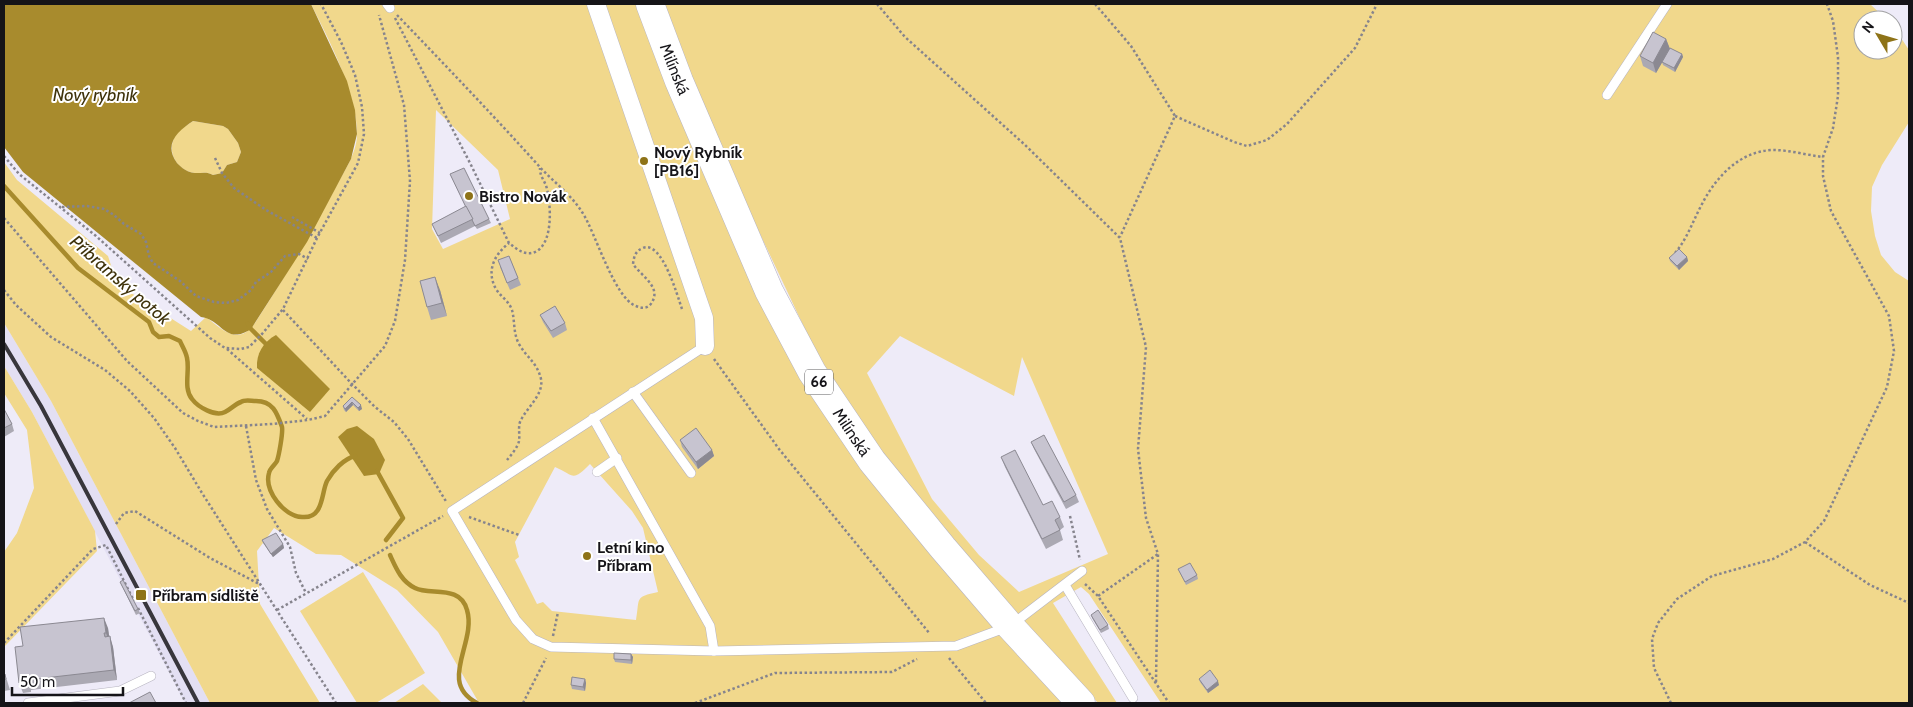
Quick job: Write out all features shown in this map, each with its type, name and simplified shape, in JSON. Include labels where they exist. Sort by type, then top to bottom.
[{"type":"main road","name":"Milínská","points":[[650,4],[679,81],[770,291],[812,372],[872,461],[1010,626],[1082,703]]},
{"type":"street","points":[[596,4],[704,318],[705,346]]},
{"type":"lane","points":[[1607,94],[1667,4]]},
{"type":"lane","points":[[705,346],[452,511],[516,620],[533,639],[551,647],[714,651],[894,646],[940,648],[956,646],[1010,626],[1079,574]]},
{"type":"lane","points":[[633,392],[692,473]]},
{"type":"lane","points":[[593,418],[710,626],[714,651]]},
{"type":"lane","points":[[598,472],[617,458]]},
{"type":"lane","points":[[1064,585],[1133,698]]},
{"type":"lane","points":[[28,703],[49,702],[120,691],[151,676]]},
{"type":"path","points":[[226,348],[241,349],[249,347],[283,309],[317,238],[358,163],[364,134],[362,107],[355,75],[341,42],[321,4]]},
{"type":"path","points":[[877,4],[905,38],[1024,144],[1120,238],[1146,347],[1138,449],[1146,518],[1158,554],[1156,683]]},
{"type":"path","points":[[1095,4],[1131,46],[1175,116],[1247,146],[1267,140],[1287,124],[1355,48],[1377,4]]},
{"type":"path","points":[[1671,703],[1654,668],[1652,640],[1658,623],[1677,599],[1712,576],[1773,559],[1805,542],[1824,521],[1887,387],[1894,351],[1889,316],[1831,211],[1823,176],[1823,157],[1833,128],[1838,96],[1838,57],[1833,21],[1827,4]]},
{"type":"path","points":[[388,6],[470,163],[509,244],[520,252],[531,254],[541,248],[548,238],[547,188],[540,176],[540,168]]},
{"type":"path","points":[[388,6],[502,124],[540,168],[560,185],[583,212],[602,256],[625,298],[631,304],[643,308],[648,307],[654,298],[654,290],[649,281],[634,264],[634,257],[637,252],[643,248],[650,247],[655,249],[662,259],[684,314]]},
{"type":"path","points":[[4,218],[127,361],[183,413],[214,427],[272,424],[325,416],[385,346],[396,321],[405,260],[410,181],[404,105],[378,12]]},
{"type":"path","points":[[1120,238],[1175,116]]},
{"type":"path","points":[[1674,254],[1684,242],[1701,206],[1720,175],[1733,164],[1752,155],[1773,150],[1823,157]]},
{"type":"path","points":[[4,156],[19,174],[138,272],[210,338],[226,348],[308,420]]},
{"type":"path","points":[[214,158],[222,173],[234,188],[266,210],[317,238]]},
{"type":"path","points":[[61,208],[87,206],[104,209],[114,215],[140,234],[146,242],[149,256],[153,262],[180,281],[196,296],[214,302],[226,303],[238,300],[251,290],[256,282],[271,272],[285,256],[299,254],[308,259]]},
{"type":"path","points":[[292,217],[320,233]]},
{"type":"path","points":[[501,466],[508,460],[519,442],[519,425],[527,409],[540,393],[542,380],[536,364],[519,344],[512,310],[507,300],[497,290],[491,275],[493,262],[499,251],[509,244]]},
{"type":"path","points":[[4,290],[16,305],[51,337],[105,370],[130,391],[154,418],[175,448],[336,703]]},
{"type":"path","points":[[283,309],[352,384],[375,407],[394,422],[408,439],[452,511],[519,535]]},
{"type":"path","points":[[705,346],[779,449],[986,703]]},
{"type":"path","points":[[246,426],[256,480],[267,509],[290,547],[296,573],[306,593]]},
{"type":"path","points":[[116,524],[124,513],[135,511],[210,558],[262,586]]},
{"type":"path","points":[[277,610],[452,511]]},
{"type":"path","points":[[1070,516],[1079,574],[1098,596],[1169,703]]},
{"type":"path","points":[[1805,542],[1870,585],[1909,603]]},
{"type":"path","points":[[4,643],[93,549],[106,545],[186,703]]},
{"type":"path","points":[[1098,596],[1158,554]]},
{"type":"path","points":[[523,703],[551,647],[558,612]]},
{"type":"path","points":[[695,703],[775,673],[892,672],[940,648]]},
{"type":"shaded area","points":[[311,4],[637,4],[758,296],[1065,703],[479,703],[438,632],[397,590],[341,555],[316,554],[274,528],[257,551],[260,604],[320,703],[210,703],[51,401],[4,323],[4,162],[17,180],[108,256],[117,284],[191,331],[206,317],[231,334],[243,334],[255,323],[296,258],[345,171],[357,140],[355,116],[347,83]],"holes":[[[436,110],[498,170],[510,219],[443,249],[432,229]],[[590,464],[632,511],[643,528],[658,592],[642,597],[638,603],[636,620],[552,611],[543,602],[537,604],[515,560],[519,557],[515,542],[555,467],[573,476],[580,473]]]},
{"type":"shaded area","points":[[663,4],[1870,4],[1876,10],[1853,10],[1853,60],[1903,60],[1903,41],[1909,50],[1909,122],[1882,165],[1872,187],[1871,211],[1875,236],[1881,255],[1895,272],[1909,281],[1909,703],[1161,703],[1089,594],[1081,587],[1053,603],[1117,703],[1098,703],[1019,618],[882,454],[822,365],[743,198],[691,77]],"holes":[[[900,336],[1014,396],[1022,357],[1108,554],[1019,592],[979,555],[932,499],[867,373]]]},
{"type":"shaded area","points":[[193,121],[223,126],[228,129],[238,143],[241,152],[237,162],[227,165],[222,173],[213,175],[190,172],[179,165],[173,154],[173,142],[180,130]]},
{"type":"shaded area","points":[[4,323],[51,401],[210,703],[185,703],[32,412],[4,366]]},
{"type":"shaded area","points":[[4,366],[32,412],[95,531],[97,551],[4,647],[4,552],[17,533],[34,488],[27,430],[4,393]]},
{"type":"shaded area","points":[[363,572],[425,673],[376,703],[357,703],[300,611]]},
{"type":"shaded area","points":[[423,684],[442,703],[394,703]]},
{"type":"water","name":"Nový rybník","points":[[4,4],[311,4],[347,81],[355,110],[357,134],[351,159],[307,242],[251,329],[235,335],[224,330],[214,322],[201,317],[23,172],[4,147]],"holes":[[[193,121],[223,126],[228,129],[238,143],[241,152],[237,162],[227,165],[222,173],[213,175],[190,172],[177,163],[171,150],[172,144],[174,139],[187,125]]]},
{"type":"water","points":[[276,335],[330,389],[310,412],[257,368],[261,349],[267,341]]},
{"type":"water","points":[[357,426],[374,439],[385,460],[379,474],[364,476],[338,437],[347,429]]},
{"type":"building","points":[[1653,32],[1666,39],[1653,63],[1640,56]]},
{"type":"building","points":[[1670,48],[1682,54],[1674,68],[1662,62]]},
{"type":"building","name":"Bistro Novák","points":[[464,168],[489,219],[475,226],[450,174]]},
{"type":"building","points":[[466,206],[473,219],[438,236],[432,224]]},
{"type":"building","points":[[1679,249],[1687,257],[1677,266],[1669,258]]},
{"type":"building","points":[[509,256],[518,278],[507,283],[498,260]]},
{"type":"building","points":[[435,277],[442,303],[427,307],[420,281]]},
{"type":"building","points":[[555,306],[565,323],[551,331],[540,315]]},
{"type":"building","points":[[352,397],[361,405],[358,408],[352,402],[345,409],[343,406]]},
{"type":"building","points":[[4,409],[12,424],[4,428]]},
{"type":"building","points":[[696,428],[712,450],[696,462],[680,440]]},
{"type":"building","points":[[1044,435],[1076,495],[1064,502],[1031,442]]},
{"type":"building","points":[[1015,450],[1043,505],[1052,501],[1060,517],[1055,520],[1060,530],[1042,539],[1001,457]]},
{"type":"building","points":[[276,533],[283,544],[271,554],[262,540]]},
{"type":"building","points":[[1190,563],[1197,575],[1185,582],[1178,569]]},
{"type":"building","points":[[123,580],[138,609],[135,611],[120,582]]},
{"type":"building","points":[[1098,610],[1108,625],[1100,630],[1091,615]]},
{"type":"building","points":[[104,618],[106,633],[104,633],[105,637],[110,636],[114,670],[27,680],[28,682],[19,683],[15,647],[23,646],[20,627]]},
{"type":"building","points":[[614,653],[631,654],[631,660],[614,659]]},
{"type":"building","points":[[1210,670],[1218,681],[1207,690],[1199,679]]},
{"type":"building","points":[[572,677],[585,679],[583,687],[571,685]]},
{"type":"building","points":[[150,692],[156,703],[129,703]]},
{"type":"waterway","name":"Příbramský potok","points":[[4,186],[78,268],[149,322],[153,332],[159,337],[169,336],[180,341],[188,363],[187,385],[189,395],[198,405],[212,412],[221,413],[246,400],[267,403],[274,409],[282,427],[282,434],[277,461],[270,471],[268,480],[272,495],[282,507],[295,516],[309,517],[314,514],[318,510],[329,477],[343,462],[355,456]]},
{"type":"waterway","points":[[248,324],[268,346]]},
{"type":"waterway","name":"Příbramský potok","points":[[377,471],[403,518],[386,540]]},
{"type":"waterway","name":"Příbramský potok","points":[[390,555],[394,565],[410,585],[421,590],[451,594],[463,602],[467,610],[469,623],[459,673],[460,684],[465,694],[477,703]]},
{"type":"railway","points":[[4,344],[41,406],[198,703]]},
{"type":"place","name":"Nový Rybník [PB16]","points":[[644,161]]},
{"type":"place","name":"Bistro Novák","points":[[469,196]]},
{"type":"place","name":"Letní kino Příbram","points":[[587,556]]},
{"type":"place","name":"Příbram sídliště","points":[[141,595]]}]
